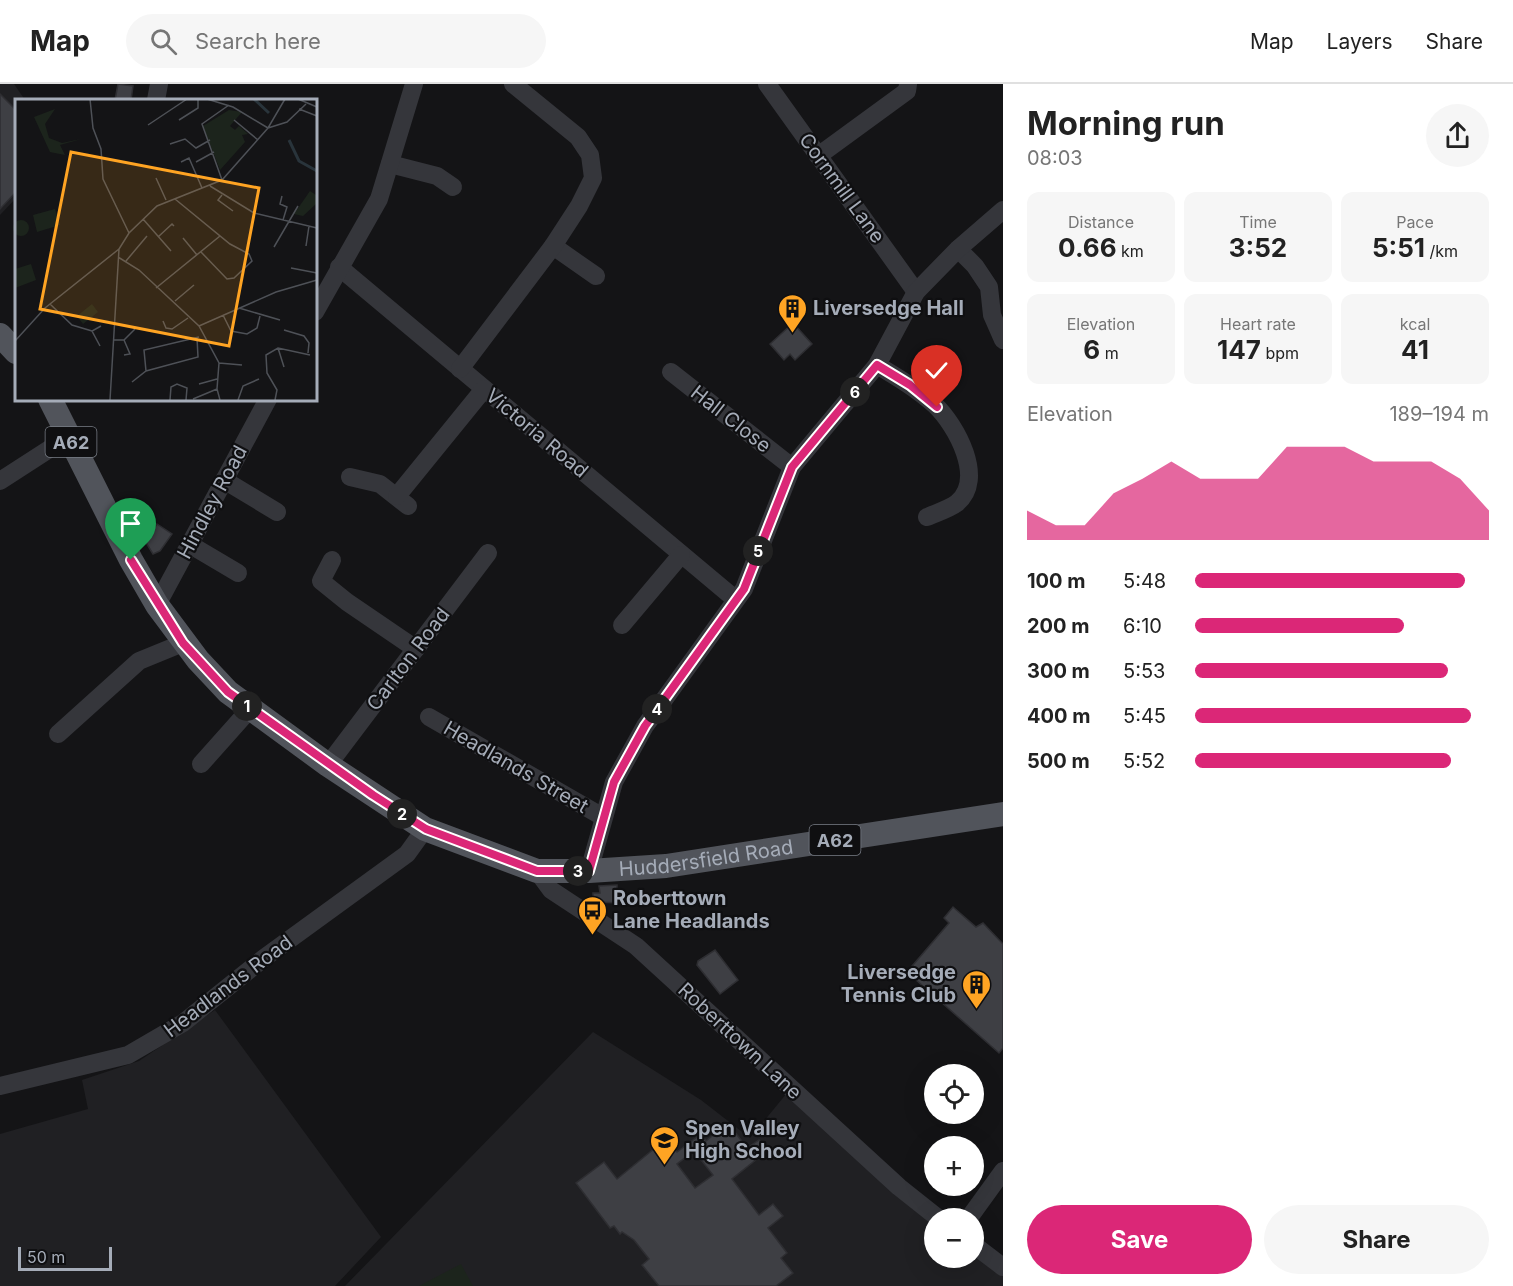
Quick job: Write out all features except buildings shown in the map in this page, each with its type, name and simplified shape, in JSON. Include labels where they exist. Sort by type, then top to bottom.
[{"type":"main road","points":[[0,335],[15,351]]},
{"type":"main road","name":"Huddersfield Road","points":[[50,400],[110,520],[157,605],[183,643],[228,692],[250,709],[328,765],[426,829],[537,871],[589,871],[687,863],[1003,814]]},
{"type":"street","points":[[156,99],[159,84]]},
{"type":"street","points":[[316,310],[379,199],[414,84]]},
{"type":"street","points":[[460,369],[553,246],[579,206],[593,178],[590,155],[578,137],[513,84]]},
{"type":"street","name":"Cornmill Lane","points":[[768,84],[916,292]]},
{"type":"street","points":[[818,156],[907,91],[908,84]]},
{"type":"street","points":[[390,164],[437,176],[453,187]]},
{"type":"street","points":[[589,871],[614,782],[645,726],[744,589],[792,467],[877,365],[916,292],[958,249],[1003,210]]},
{"type":"street","points":[[553,246],[596,276]]},
{"type":"street","points":[[958,249],[996,284],[992,315],[1003,340]]},
{"type":"street","name":"Victoria Road","points":[[339,267],[735,599]]},
{"type":"street","points":[[877,365],[910,385],[937,407],[967,456],[970,476],[966,491],[956,503],[927,517]]},
{"type":"street","name":"Hall Close","points":[[670,372],[792,467]]},
{"type":"street","points":[[350,477],[380,484],[403,501],[484,389]]},
{"type":"street","name":"Hindley Road","points":[[157,605],[267,400]]},
{"type":"street","points":[[0,481],[68,437]]},
{"type":"street","points":[[224,480],[277,512]]},
{"type":"street","points":[[189,544],[238,573]]},
{"type":"street","name":"Carlton Road","points":[[328,765],[488,553]]},
{"type":"street","points":[[622,625],[681,555]]},
{"type":"street","points":[[332,560],[321,581],[347,602],[416,649]]},
{"type":"street","points":[[58,734],[139,661],[183,643]]},
{"type":"street","points":[[201,764],[250,709]]},
{"type":"street","name":"Headlands Street","points":[[429,717],[603,818]]},
{"type":"street","name":"Headlands Road","points":[[0,1086],[128,1055],[183,1023],[264,958],[407,854],[426,829]]},
{"type":"street","name":"Roberttown Lane","points":[[537,871],[551,890],[636,946],[898,1187],[925,1208]]},
{"type":"street","points":[[976,1208],[1003,1171]]},
{"type":"street","points":[[984,1253],[1003,1267]]},
{"type":"shaded area","points":[[0,84],[14,84],[24,99],[15,99],[15,199],[0,215]]},
{"type":"shaded area","points":[[215,1010],[381,1237],[335,1286],[0,1286],[0,1134],[88,1109],[82,1080],[139,1061]]},
{"type":"shaded area","name":"Spen Valley High School","points":[[593,1032],[701,1100],[750,1138],[787,1093],[924,1215],[924,1268],[984,1268],[984,1261],[1003,1275],[1003,1286],[345,1286]]},
{"type":"shaded area","points":[[461,1264],[473,1286],[419,1286]]},
{"type":"place","name":"Liversedge Hall","points":[[792,334]]},
{"type":"place","name":"Roberttown Lane Headlands","points":[[592,936]]},
{"type":"place","name":"Liversedge Tennis Club","points":[[977,1010]]},
{"type":"place","name":"Spen Valley High School","points":[[664,1166]]},
{"type":"route","points":[[131,560],[157,605],[183,643],[228,692],[328,765],[426,829],[537,871],[589,871],[614,782],[645,726],[744,589],[792,467],[877,365],[910,385],[937,407]]}]
